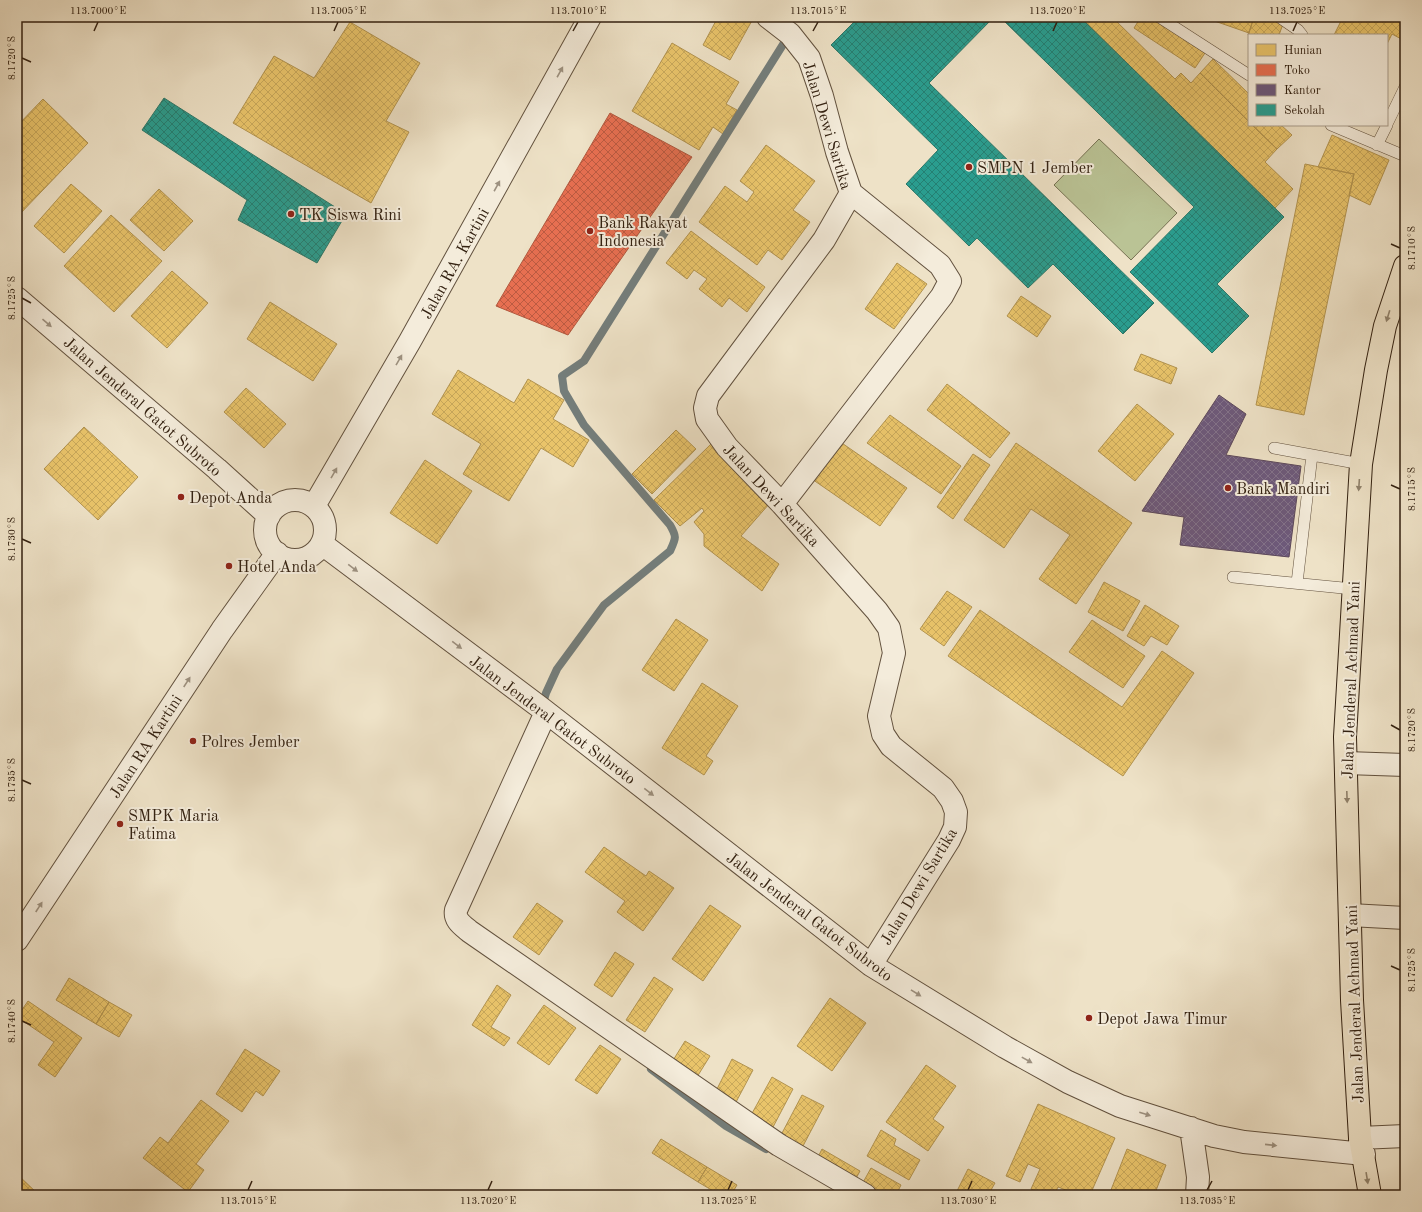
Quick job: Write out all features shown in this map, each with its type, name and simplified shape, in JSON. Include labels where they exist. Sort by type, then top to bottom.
[{"type":"highway","name":"Jalan Jenderal Achmad Yani","points":[[1370,1195],[1362,1146],[1352,1000],[1345,737],[1361,464],[1376,370],[1385,326],[1405,266]]},
{"type":"street","name":"Jalan RA. Kartini","points":[[314,506],[410,341],[590,17]]},
{"type":"street","name":"Jalan Dewi Sartika","points":[[768,17],[790,34],[809,58],[822,96],[837,152],[852,193],[824,240],[708,396],[705,408],[707,419],[727,447],[782,504],[877,611],[890,628],[894,653],[879,716],[883,734],[891,746],[943,788],[952,801],[956,812],[955,828],[949,840],[870,965]]},
{"type":"street","points":[[782,504],[942,296],[950,281],[940,264],[852,193]]},
{"type":"street","name":"Jalan Jenderal Gatot Subroto","points":[[17,298],[211,464],[269,516]]},
{"type":"street","points":[[295,500],[305,501],[314,506],[321,514],[325,524],[325,534],[322,544],[315,552],[306,558],[296,560],[286,558],[277,553],[270,545],[266,536],[266,525],[269,516],[275,507],[284,502],[295,500]]},
{"type":"street","name":"Jalan Jenderal Gatot Subroto","points":[[322,544],[546,712],[870,965],[1005,1047],[1068,1082],[1120,1106],[1214,1136],[1244,1142],[1362,1146],[1405,1136]]},
{"type":"street","name":"Jalan RA Kartini","points":[[17,940],[222,630],[277,553]]},
{"type":"street","points":[[546,712],[456,910],[455,915],[459,922],[476,936],[779,1145],[866,1195]]},
{"type":"street","points":[[1346,764],[1405,765]]},
{"type":"street","points":[[1350,915],[1405,918]]},
{"type":"street","points":[[1191,1128],[1198,1176],[1197,1195]]},
{"type":"lane","points":[[1159,17],[1248,74]]},
{"type":"lane","points":[[1279,17],[1298,30],[1301,34]]},
{"type":"lane","points":[[1388,123],[1405,87]]},
{"type":"lane","points":[[1333,126],[1405,156]]},
{"type":"lane","points":[[1377,145],[1386,126]]},
{"type":"lane","points":[[1274,448],[1361,464]]},
{"type":"lane","points":[[1297,583],[1312,455]]},
{"type":"lane","points":[[1233,577],[1353,589]]},
{"type":"green space","points":[[1099,139],[1177,213],[1131,260],[1054,185]]},
{"type":"building: Hunian","points":[[718,17],[754,17],[730,60],[703,45]]},
{"type":"building: Hunian","points":[[1080,17],[1112,17],[1175,79],[1181,73],[1191,83],[1200,73],[1248,121],[1248,126],[1253,126],[1277,149],[1265,162],[1293,189],[1275,208]]},
{"type":"building: Hunian","points":[[1141,17],[1150,17],[1205,53],[1195,68],[1134,28]]},
{"type":"building: Hunian","points":[[1203,17],[1254,17],[1249,33]]},
{"type":"building: Hunian","points":[[1254,17],[1263,17],[1283,24],[1279,34],[1248,34]]},
{"type":"building: Hunian","points":[[1343,17],[1405,17],[1405,41],[1392,34],[1388,42],[1388,34],[1334,34]]},
{"type":"building: Hunian","points":[[350,22],[420,63],[386,121],[409,132],[371,203],[233,123],[274,56],[314,78]]},
{"type":"building: Hunian","points":[[672,43],[739,82],[726,104],[737,110],[723,134],[713,127],[699,150],[632,111]]},
{"type":"building: Hunian","points":[[1213,59],[1248,93],[1248,121],[1200,73]]},
{"type":"building: Hunian","points":[[43,99],[88,143],[17,217],[17,126]]},
{"type":"building: Hunian","points":[[1253,126],[1282,126],[1292,135],[1277,149]]},
{"type":"building: Hunian","points":[[1332,135],[1389,160],[1370,205],[1349,195],[1354,174],[1318,167]]},
{"type":"building: Hunian","points":[[766,145],[815,181],[793,210],[810,222],[782,260],[768,250],[757,265],[699,222],[725,186],[747,202],[754,192],[740,181]]},
{"type":"building: Hunian","points":[[1305,164],[1354,174],[1304,415],[1256,405]]},
{"type":"building: Hunian","points":[[71,184],[102,211],[64,253],[34,226]]},
{"type":"building: Hunian","points":[[159,189],[193,221],[164,251],[130,220]]},
{"type":"building: Hunian","points":[[111,215],[162,261],[114,312],[64,266]]},
{"type":"building: Hunian","points":[[691,231],[765,287],[747,312],[729,298],[722,307],[699,289],[707,279],[694,270],[687,279],[666,263]]},
{"type":"building: Hunian","points":[[897,263],[927,284],[894,329],[865,309]]},
{"type":"building: Hunian","points":[[172,271],[208,303],[167,348],[131,316]]},
{"type":"building: Hunian","points":[[1021,296],[1051,316],[1037,337],[1007,316]]},
{"type":"building: Hunian","points":[[270,302],[337,344],[313,381],[247,339]]},
{"type":"building: Hunian","points":[[1141,354],[1177,368],[1171,384],[1134,370]]},
{"type":"building: Hunian","points":[[458,370],[514,403],[528,379],[564,400],[553,419],[589,440],[573,467],[541,448],[509,501],[463,474],[481,444],[432,414]]},
{"type":"building: Hunian","points":[[947,384],[1010,433],[990,458],[927,410]]},
{"type":"building: Hunian","points":[[246,388],[286,424],[264,448],[224,412]]},
{"type":"building: Hunian","points":[[1137,404],[1174,434],[1135,481],[1098,451]]},
{"type":"building: Hunian","points":[[890,415],[961,466],[941,494],[867,443]]},
{"type":"building: Hunian","points":[[84,427],[138,477],[98,520],[44,469]]},
{"type":"building: Hunian","points":[[676,430],[696,449],[652,494],[632,474]]},
{"type":"building: Hunian","points":[[836,439],[907,488],[880,526],[809,477]]},
{"type":"building: Hunian","points":[[1016,443],[1132,523],[1076,604],[1039,579],[1070,535],[1031,509],[1004,548],[964,520]]},
{"type":"building: Hunian","points":[[711,444],[770,503],[741,536],[779,564],[762,591],[704,546],[704,534],[694,522],[704,511],[702,508],[680,526],[654,500]]},
{"type":"building: Hunian","points":[[973,454],[990,465],[953,519],[937,507]]},
{"type":"building: Hunian","points":[[425,460],[472,491],[437,544],[390,513]]},
{"type":"building: Hunian","points":[[1104,582],[1140,601],[1123,631],[1088,612]]},
{"type":"building: Hunian","points":[[947,591],[972,607],[944,646],[920,629]]},
{"type":"building: Hunian","points":[[1145,605],[1179,626],[1167,645],[1151,636],[1144,646],[1127,636]]},
{"type":"building: Hunian","points":[[980,610],[1122,707],[1162,651],[1194,673],[1123,776],[948,656]]},
{"type":"building: Hunian","points":[[676,619],[708,640],[674,691],[642,670]]},
{"type":"building: Hunian","points":[[1092,620],[1145,656],[1123,688],[1069,652]]},
{"type":"building: Hunian","points":[[702,683],[738,706],[706,756],[713,761],[704,775],[662,748]]},
{"type":"building: Hunian","points":[[604,847],[646,876],[649,871],[674,888],[643,931],[617,912],[625,901],[585,872]]},
{"type":"building: Hunian","points":[[537,903],[563,921],[539,955],[513,937]]},
{"type":"building: Hunian","points":[[710,905],[741,926],[703,981],[672,959]]},
{"type":"building: Hunian","points":[[615,952],[634,964],[612,997],[594,985]]},
{"type":"building: Hunian","points":[[654,977],[673,989],[645,1032],[626,1020]]},
{"type":"building: Hunian","points":[[69,978],[109,1002],[96,1024],[56,1000]]},
{"type":"building: Hunian","points":[[497,985],[511,995],[491,1027],[510,1038],[504,1046],[472,1025]]},
{"type":"building: Hunian","points":[[830,998],[866,1023],[832,1071],[797,1046]]},
{"type":"building: Hunian","points":[[28,1001],[82,1038],[55,1077],[38,1065],[54,1042],[17,1017]]},
{"type":"building: Hunian","points":[[109,1002],[132,1015],[119,1037],[96,1024]]},
{"type":"building: Hunian","points":[[544,1005],[576,1028],[549,1065],[517,1043]]},
{"type":"building: Hunian","points":[[685,1041],[710,1056],[697,1077],[672,1062]]},
{"type":"building: Hunian","points":[[600,1045],[621,1059],[597,1094],[575,1080]]},
{"type":"building: Hunian","points":[[245,1049],[280,1071],[263,1096],[256,1091],[242,1112],[216,1094]]},
{"type":"building: Hunian","points":[[732,1059],[753,1070],[735,1104],[715,1093]]},
{"type":"building: Hunian","points":[[926,1065],[956,1086],[933,1119],[944,1127],[928,1151],[886,1122]]},
{"type":"building: Hunian","points":[[772,1077],[793,1089],[772,1129],[750,1117]]},
{"type":"building: Hunian","points":[[802,1095],[824,1106],[803,1146],[781,1135]]},
{"type":"building: Hunian","points":[[201,1100],[229,1121],[196,1164],[204,1170],[188,1192],[143,1158],[160,1137],[168,1143]]},
{"type":"building: Hunian","points":[[1038,1104],[1115,1138],[1090,1195],[1070,1195],[1071,1192],[1058,1187],[1054,1195],[1045,1195],[1031,1189],[1040,1169],[1028,1164],[1020,1182],[1006,1176]]},
{"type":"building: Hunian","points":[[881,1130],[896,1139],[894,1145],[920,1160],[909,1180],[867,1156]]},
{"type":"building: Hunian","points":[[661,1139],[707,1167],[698,1182],[652,1153]]},
{"type":"building: Hunian","points":[[822,1149],[860,1171],[853,1184],[815,1163]]},
{"type":"building: Hunian","points":[[1127,1149],[1166,1165],[1155,1193],[1159,1195],[1109,1195]]},
{"type":"building: Hunian","points":[[707,1167],[737,1185],[731,1195],[720,1195],[698,1182]]},
{"type":"building: Hunian","points":[[871,1168],[901,1185],[896,1195],[878,1195],[861,1186]]},
{"type":"building: Hunian","points":[[968,1169],[995,1183],[991,1190],[1000,1195],[955,1195]]},
{"type":"building: Hunian","points":[[17,1174],[39,1195],[17,1195]]},
{"type":"building: Toko","name":"Bank Rakyat Indonesia","points":[[610,113],[692,157],[568,335],[496,306]]},
{"type":"building: Kantor","name":"Bank Mandiri","points":[[1219,395],[1246,414],[1226,455],[1301,466],[1289,557],[1180,545],[1184,517],[1142,511]]},
{"type":"building: Sekolah","name":"SMPN 1 Jember","points":[[859,17],[994,17],[929,83],[1154,303],[1123,334],[1053,264],[1028,288],[977,238],[969,246],[906,184],[938,150],[831,45]]},
{"type":"building: Sekolah","name":"SMPN 1 Jember","points":[[1000,17],[1080,17],[1284,217],[1217,284],[1249,316],[1212,353],[1130,272],[1194,207]]},
{"type":"building: Sekolah","points":[[164,98],[346,214],[317,263],[238,220],[247,200],[142,130]]},
{"type":"waterway","points":[[542,706],[557,669],[604,605],[670,551],[675,538],[674,532],[670,525],[584,425],[564,391],[562,376],[584,361],[789,35]]},
{"type":"waterway","points":[[651,1069],[726,1126],[766,1149]]},
{"type":"place","name":"SMPN 1 Jember","points":[[969,167]]},
{"type":"place","name":"TK Siswa Rini","points":[[291,214]]},
{"type":"place","name":"Bank Rakyat Indonesia","points":[[590,231]]},
{"type":"place","name":"Bank Mandiri","points":[[1228,488]]},
{"type":"place","name":"Depot Anda","points":[[181,497]]},
{"type":"place","name":"Hotel Anda","points":[[229,566]]},
{"type":"place","name":"Polres Jember","points":[[193,741]]},
{"type":"place","name":"SMPK Maria Fatima","points":[[120,824]]},
{"type":"place","name":"Depot Jawa Timur","points":[[1089,1018]]}]
